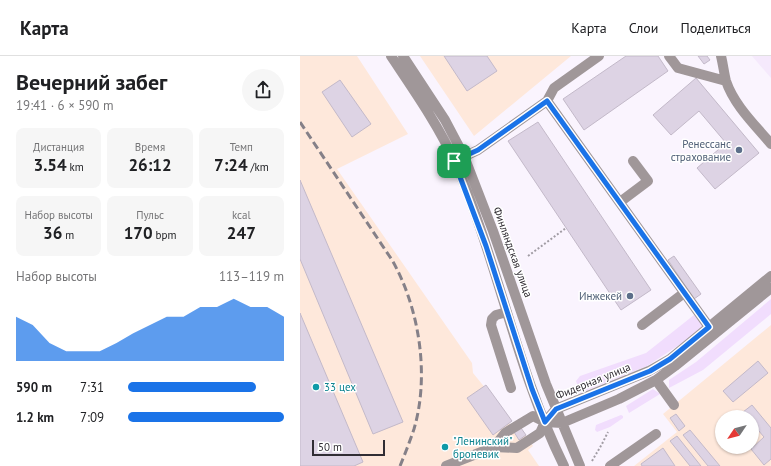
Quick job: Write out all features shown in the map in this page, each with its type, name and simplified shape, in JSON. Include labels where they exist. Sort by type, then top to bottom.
[{"type":"street","points":[[391,56],[416,93],[454,161],[469,199],[532,389],[564,466]]},
{"type":"street","name":"Финляндская улица","points":[[403,56],[445,120],[464,156],[493,231],[544,378],[580,466]]},
{"type":"street","points":[[454,161],[478,150],[547,101],[554,88],[599,56]]},
{"type":"street","points":[[669,56],[678,68],[726,80]]},
{"type":"street","points":[[721,56],[726,80],[731,93],[771,144]]},
{"type":"street","points":[[547,101],[709,327]]},
{"type":"street","points":[[620,202],[648,181],[633,161]]},
{"type":"street","name":"Фидерная улица","points":[[494,447],[517,448],[540,433],[545,422],[556,409],[650,371],[670,359],[771,276]]},
{"type":"street","points":[[446,466],[467,462],[494,447],[505,433],[533,416],[545,422],[562,423],[619,400],[656,380],[771,288]]},
{"type":"street","points":[[642,325],[684,293]]},
{"type":"street","points":[[507,312],[496,315],[492,319],[491,325],[511,388]]},
{"type":"street","points":[[656,380],[674,405]]},
{"type":"street","points":[[610,466],[656,434]]},
{"type":"path","points":[[528,256],[566,228]]},
{"type":"path","points":[[592,461],[608,432]]},
{"type":"shaded area","points":[[300,56],[357,56],[408,134],[337,169],[472,363],[473,373],[512,421],[509,423],[515,431],[521,428],[533,446],[528,450],[539,466],[300,466]]},
{"type":"shaded area","points":[[420,56],[571,56],[474,136]]},
{"type":"shaded area","points":[[752,56],[771,56],[771,78]]},
{"type":"shaded area","points":[[771,299],[771,314],[703,370],[669,388],[669,380],[696,362]]},
{"type":"shaded area","points":[[694,315],[705,328],[647,366],[580,393],[576,381],[580,376],[646,353]]},
{"type":"shaded area","points":[[771,325],[771,466],[634,466],[677,432],[663,414]]},
{"type":"shaded area","points":[[653,389],[660,394],[629,413],[626,406]]},
{"type":"shaded area","points":[[621,415],[623,418],[610,427],[597,432],[595,430],[596,425]]},
{"type":"building","points":[[444,56],[487,56],[497,71],[467,91]]},
{"type":"building","points":[[626,56],[658,56],[668,71],[584,130],[563,99]]},
{"type":"building","points":[[698,56],[707,56],[710,60],[704,64]]},
{"type":"building","points":[[696,78],[759,153],[715,189],[697,168],[726,143],[699,111],[671,135],[653,115]]},
{"type":"building","points":[[340,80],[371,124],[352,137],[322,92]]},
{"type":"building","points":[[538,122],[651,290],[621,310],[508,141]]},
{"type":"building","points":[[300,180],[403,422],[373,434],[300,259]]},
{"type":"building","points":[[674,256],[701,294],[694,299],[668,260]]},
{"type":"building","name":"33 цех","points":[[300,313],[363,462],[354,466],[300,466]]},
{"type":"building","points":[[758,361],[768,373],[733,402],[723,391]]},
{"type":"building","points":[[486,385],[512,421],[493,435],[467,398]]},
{"type":"building","points":[[752,405],[756,410],[746,410]]},
{"type":"building","points":[[759,413],[771,428],[771,459],[764,465],[755,454],[759,454],[759,442],[764,437],[759,431]]},
{"type":"building","points":[[676,414],[685,426],[679,431],[670,418]]},
{"type":"building","points":[[521,428],[526,435],[519,440],[514,432]]},
{"type":"building","points":[[690,430],[720,466],[708,466],[683,435]]},
{"type":"building","points":[[677,436],[701,466],[690,466],[670,441]]},
{"type":"building","points":[[663,448],[675,466],[642,466],[641,464]]},
{"type":"railway","points":[[300,122],[392,260],[409,299],[419,342],[421,386],[419,408],[414,429],[400,466]]},
{"type":"place","name":"Ренессанс страхование","points":[[739,150]]},
{"type":"place","name":"Инжекей","points":[[630,296]]},
{"type":"place","name":"33 цех","points":[[316,387]]},
{"type":"place","name":"\"Ленинский\" броневик","points":[[445,447]]},
{"type":"route","points":[[547,101],[709,327],[670,359],[650,371],[556,409],[545,422],[532,389],[486,246],[454,161],[478,150],[547,101]]}]
